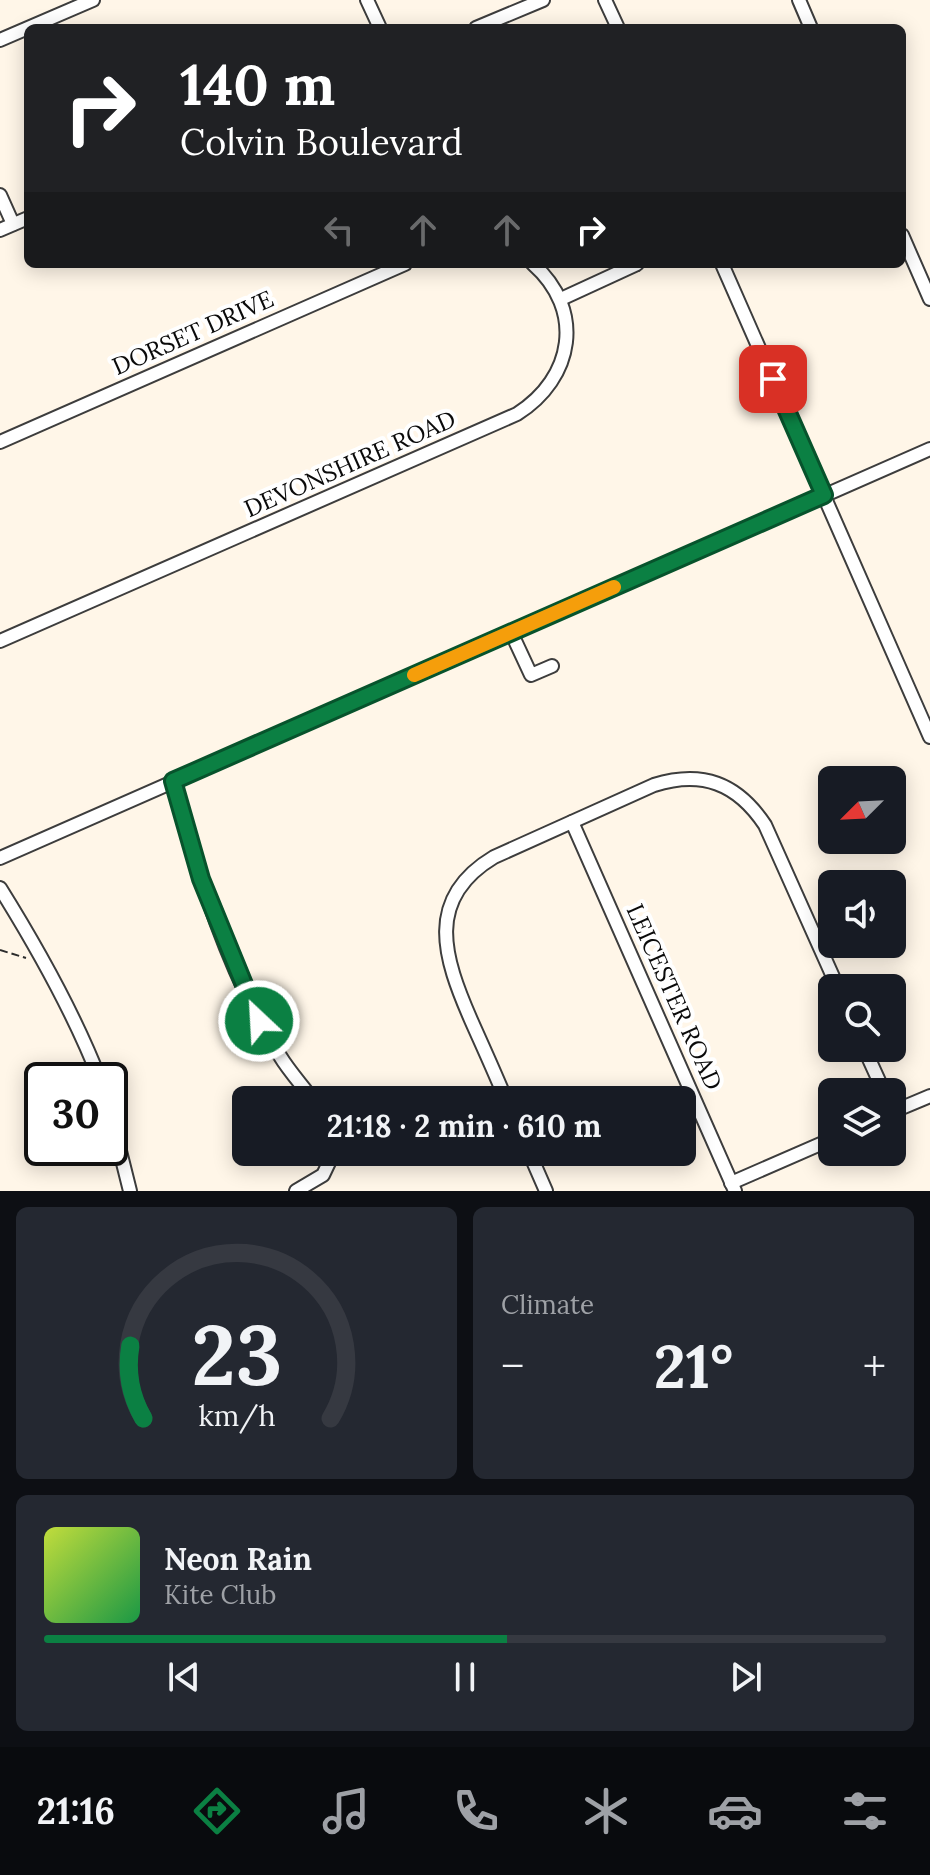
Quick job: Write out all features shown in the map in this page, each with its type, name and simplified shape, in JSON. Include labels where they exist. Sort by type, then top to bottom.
[{"type":"street","points":[[37,24],[93,0]]},
{"type":"street","points":[[367,0],[378,24]]},
{"type":"street","points":[[486,24],[543,0]]},
{"type":"street","points":[[605,0],[616,24]]},
{"type":"street","points":[[799,0],[809,24]]},
{"type":"street","points":[[0,40],[24,30]]},
{"type":"street","points":[[0,195],[13,224]]},
{"type":"street","points":[[0,230],[24,220]]},
{"type":"street","points":[[906,244],[930,299]]},
{"type":"street","name":"DORSET DRIVE","points":[[0,442],[396,268]]},
{"type":"street","points":[[537,268],[561,299],[628,268]]},
{"type":"street","points":[[724,268],[930,737]]},
{"type":"street","name":"DEVONSHIRE ROAD","points":[[0,641],[532,405],[551,386],[563,358],[566,327],[561,299]]},
{"type":"street","points":[[0,858],[930,449]]},
{"type":"street","points":[[511,632],[531,675],[532,691]]},
{"type":"street","points":[[531,675],[552,666]]},
{"type":"street","points":[[500,1086],[449,964],[446,925],[449,906],[462,883],[477,867],[671,780],[703,779],[732,791],[756,812],[765,825],[832,974]]},
{"type":"street","points":[[173,781],[201,879],[247,995],[281,1059],[302,1086]]},
{"type":"street","name":"LEICESTER ROAD","points":[[572,822],[733,1187]]},
{"type":"street","points":[[0,888],[68,1008],[92,1062]]},
{"type":"street","points":[[906,1105],[930,1096]]},
{"type":"street","points":[[733,1187],[818,1146]]},
{"type":"street","points":[[124,1166],[130,1191]]},
{"type":"street","points":[[296,1191],[323,1175],[327,1166]]},
{"type":"street","points":[[535,1166],[546,1191]]},
{"type":"path","points":[[0,950],[31,959]]},
{"type":"slow traffic","points":[[414,675],[614,587]]},
{"type":"route","points":[[259,1021],[201,879],[173,781],[824,495],[773,379]]}]
